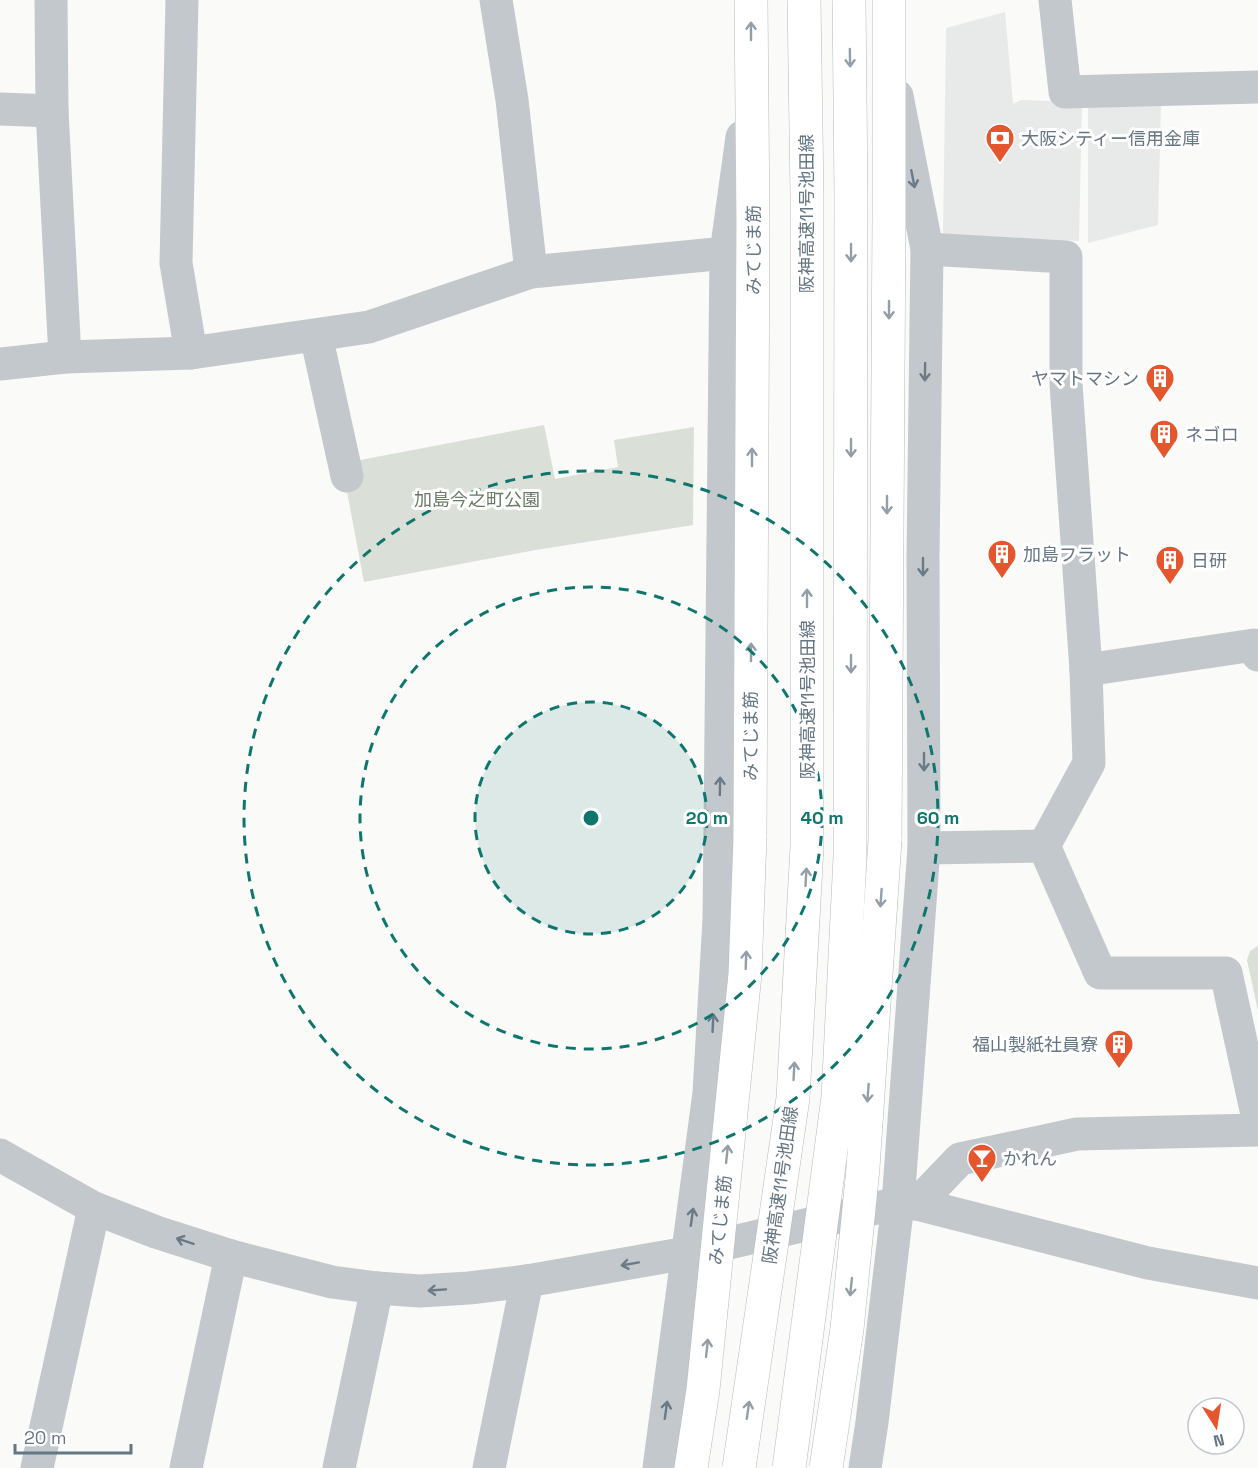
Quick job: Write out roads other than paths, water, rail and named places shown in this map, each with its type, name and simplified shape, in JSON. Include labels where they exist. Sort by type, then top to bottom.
[{"type":"main road","name":"みてじま筋","points":[[691,1468],[704,1378],[745,974],[750,837],[753,246],[751,0]]},
{"type":"main road","name":"阪神高速11号池田線","points":[[739,1468],[793,1098],[807,847],[807,195],[804,0]]},
{"type":"main road","points":[[789,1468],[838,1097],[850,857],[849,0]]},
{"type":"main road","points":[[826,1468],[847,1329],[863,1168],[885,840],[889,0]]},
{"type":"street","points":[[51,0],[52,111],[65,357]]},
{"type":"street","points":[[182,0],[176,263],[191,353]]},
{"type":"street","points":[[496,0],[512,100],[531,272]]},
{"type":"street","points":[[1055,0],[1065,92],[1258,87]]},
{"type":"street","points":[[865,1468],[908,1204],[924,848],[922,556],[927,249],[890,59]]},
{"type":"street","points":[[659,1468],[709,1093],[719,919],[726,253],[752,68]]},
{"type":"street","points":[[0,109],[52,111]]},
{"type":"street","points":[[927,249],[1066,257],[1066,384],[1086,670],[1089,763],[1044,846]]},
{"type":"street","points":[[0,364],[65,357],[191,353],[369,327],[531,272],[726,253]]},
{"type":"street","points":[[316,335],[347,476]]},
{"type":"street","points":[[1086,670],[1254,645],[1258,655]]},
{"type":"street","points":[[924,848],[1044,846]]},
{"type":"street","points":[[1044,846],[1100,974],[1226,974],[1258,1119]]},
{"type":"street","points":[[908,1204],[960,1159],[1077,1134],[1258,1130]]},
{"type":"street","points":[[0,1155],[94,1208],[156,1232],[231,1256],[332,1282],[377,1288],[420,1291],[527,1281],[687,1253],[908,1204],[1148,1263],[1258,1283]]},
{"type":"street","points":[[37,1468],[94,1208]]},
{"type":"street","points":[[186,1468],[231,1256]]},
{"type":"street","points":[[489,1468],[527,1281]]},
{"type":"street","points":[[339,1468],[377,1288]]},
{"type":"place","name":"大阪シティー信用金庫","points":[[1000,164]]},
{"type":"place","name":"ヤマトマシン","points":[[1160,404]]},
{"type":"place","name":"ネゴロ","points":[[1164,460]]},
{"type":"place","name":"加島フラット","points":[[1002,580]]},
{"type":"place","name":"日研","points":[[1170,586]]},
{"type":"place","name":"福山製紙社員寮","points":[[1119,1070]]},
{"type":"place","name":"かれん","points":[[982,1184]]},
{"type":"park label","name":"加島今之町公園","points":[[477,499]]}]
